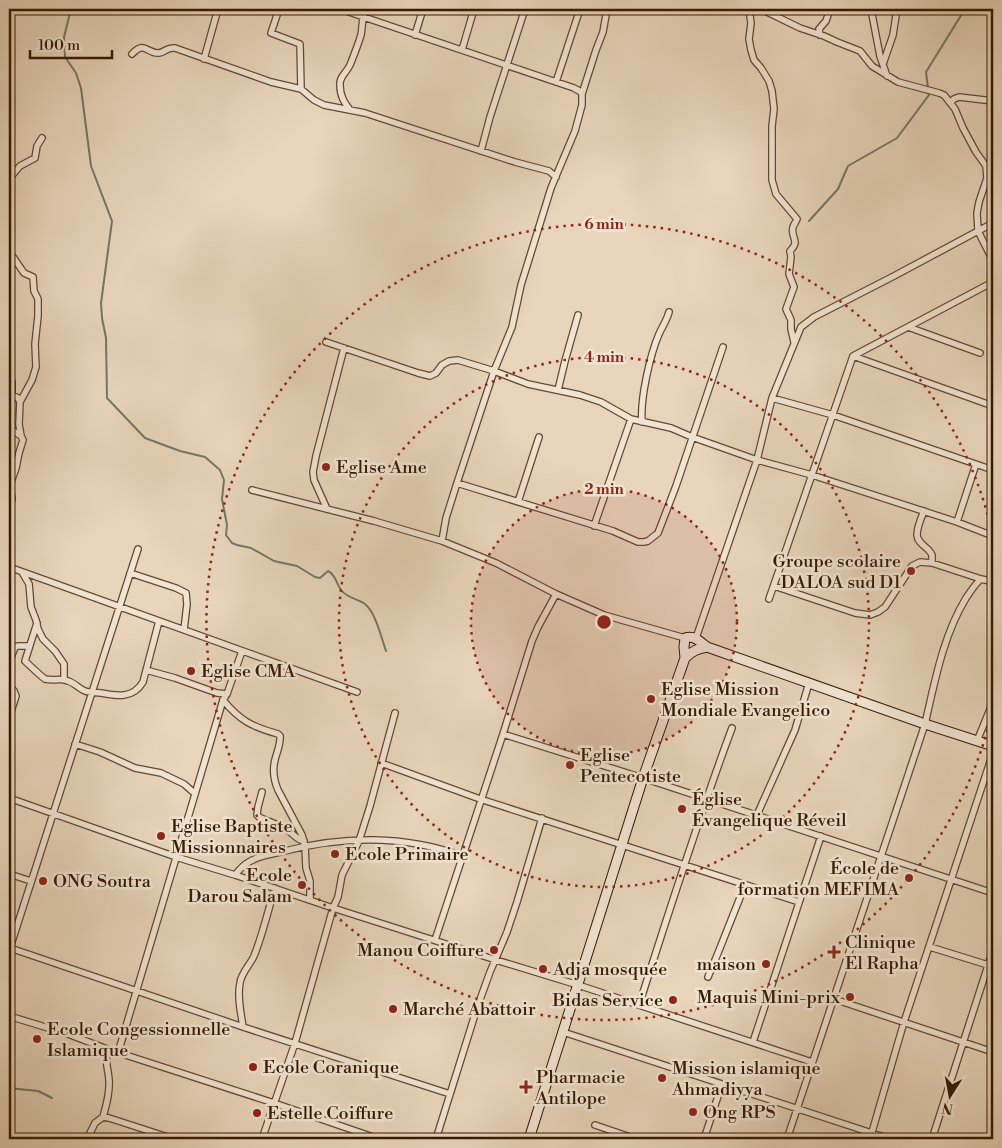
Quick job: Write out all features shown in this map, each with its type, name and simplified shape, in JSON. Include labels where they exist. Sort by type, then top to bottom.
[{"type":"street","points":[[204,59],[218,9]]},
{"type":"street","points":[[278,9],[271,33],[300,44],[301,89]]},
{"type":"street","points":[[340,9],[574,88],[582,94]]},
{"type":"street","points":[[350,110],[342,98],[340,82],[348,69],[361,34],[363,16],[366,9]]},
{"type":"street","points":[[415,34],[423,9]]},
{"type":"street","points":[[462,50],[474,9]]},
{"type":"street","points":[[481,151],[525,9]]},
{"type":"street","points":[[556,82],[580,9]]},
{"type":"street","points":[[442,540],[446,518],[457,483],[494,371],[512,327],[520,285],[551,188],[575,131],[582,105],[582,94],[603,32],[606,9]]},
{"type":"street","points":[[749,9],[751,50],[754,60],[769,81],[772,91],[774,109],[772,126],[772,180],[776,194],[797,219],[793,234],[796,242],[790,251],[792,256],[789,274],[794,287],[786,309],[794,342]]},
{"type":"street","points":[[761,9],[800,28],[855,49],[872,66],[887,76],[898,82],[944,95],[951,102],[976,152],[986,166],[987,178],[977,213],[978,231],[993,261]]},
{"type":"street","points":[[820,35],[819,29],[826,21],[830,9]]},
{"type":"street","points":[[871,9],[878,48],[887,76]]},
{"type":"street","points":[[882,64],[893,35],[897,9]]},
{"type":"street","points":[[132,54],[140,48],[161,53],[172,47],[271,82],[301,89],[314,100],[324,105],[365,113],[549,171],[556,177]]},
{"type":"street","points":[[951,102],[954,98],[959,97],[993,101]]},
{"type":"street","points":[[9,180],[20,166],[35,158],[37,146],[42,138]]},
{"type":"street","points":[[9,187],[9,204]]},
{"type":"street","points":[[696,638],[757,460],[772,398],[801,327],[814,317],[993,223]]},
{"type":"street","points":[[9,251],[24,273],[33,277],[34,291],[38,299],[39,310],[35,344],[36,367],[32,380],[20,402],[19,428],[22,444],[18,464],[10,485],[12,499],[9,510]]},
{"type":"street","points":[[769,599],[853,356],[993,282]]},
{"type":"street","points":[[642,422],[642,402],[649,367],[659,334],[669,312]]},
{"type":"street","points":[[558,390],[564,361],[578,315]]},
{"type":"street","points":[[908,327],[980,353]]},
{"type":"street","points":[[326,342],[430,376],[436,373],[442,365],[449,361],[458,360],[522,382],[592,398],[631,419],[671,428],[757,460],[812,475],[924,511],[993,536]]},
{"type":"street","points":[[457,483],[613,531],[638,542],[648,541],[658,534],[723,347]]},
{"type":"street","points":[[327,509],[314,480],[314,472],[316,456],[344,348]]},
{"type":"street","points":[[853,356],[993,406]]},
{"type":"street","points":[[9,375],[12,382],[12,395],[18,398],[20,402]]},
{"type":"street","points":[[772,398],[833,415],[993,470]]},
{"type":"street","points":[[594,526],[631,419]]},
{"type":"street","points":[[9,428],[21,436]]},
{"type":"street","points":[[518,502],[539,437]]},
{"type":"street","points":[[957,522],[976,464]]},
{"type":"street","points":[[252,490],[442,540],[496,563],[556,594],[604,615],[685,638],[696,638],[707,647],[993,746]]},
{"type":"street","points":[[924,511],[917,535],[920,543],[932,555],[932,563]]},
{"type":"street","points":[[138,549],[9,949],[450,1094]]},
{"type":"street","points":[[774,586],[855,613],[870,614],[886,607],[912,566],[920,562],[932,563],[981,579],[993,580]]},
{"type":"street","points":[[9,567],[357,692]]},
{"type":"street","points":[[22,572],[29,584],[31,607],[40,634],[64,664],[64,680]]},
{"type":"street","points":[[130,573],[186,593],[187,604],[184,630]]},
{"type":"street","points":[[787,1139],[925,724],[939,667],[954,621],[969,593],[981,579]]},
{"type":"street","points":[[435,940],[532,641],[556,594]]},
{"type":"street","points":[[36,623],[25,658],[26,663],[36,670],[43,679],[64,680],[75,684],[83,690],[122,696],[141,686],[159,621]]},
{"type":"street","points":[[529,1139],[643,778],[685,658],[685,638]]},
{"type":"street","points":[[9,663],[15,647],[29,646]]},
{"type":"street","points":[[685,658],[696,650],[707,647]]},
{"type":"street","points":[[118,1053],[223,700],[227,694],[242,651]]},
{"type":"street","points":[[146,670],[175,678],[217,694],[227,694]]},
{"type":"street","points":[[757,815],[795,730],[809,683]]},
{"type":"street","points":[[9,685],[16,696],[9,718]]},
{"type":"street","points":[[223,700],[244,721],[280,736],[281,742],[274,764],[276,785],[298,827],[304,844],[306,868],[310,881],[310,900]]},
{"type":"street","points":[[977,741],[993,702]]},
{"type":"street","points":[[262,1139],[294,1043],[338,897],[342,875],[359,841],[370,806],[394,713]]},
{"type":"street","points":[[639,1005],[706,798],[732,728]]},
{"type":"street","points":[[503,734],[993,892]]},
{"type":"street","points":[[75,744],[100,752],[135,768],[161,773],[184,784],[195,792]]},
{"type":"street","points":[[871,1136],[904,1022],[993,753]]},
{"type":"street","points":[[381,763],[480,799],[799,902]]},
{"type":"street","points":[[262,792],[257,815],[284,828],[304,844]]},
{"type":"street","points":[[9,798],[176,857],[812,1062]]},
{"type":"street","points":[[436,1139],[480,1000],[517,902],[542,818]]},
{"type":"street","points":[[752,1042],[820,836]]},
{"type":"street","points":[[235,875],[256,858],[304,844],[336,841],[376,840],[409,842],[462,856]]},
{"type":"street","points":[[9,874],[31,881]]},
{"type":"street","points":[[708,976],[745,885]]},
{"type":"street","points":[[243,1027],[239,992],[241,976],[250,965],[256,950],[276,888]]},
{"type":"street","points":[[930,947],[988,966]]},
{"type":"street","points":[[932,1139],[993,950]]},
{"type":"street","points":[[834,999],[993,1052]]},
{"type":"street","points":[[9,1016],[380,1139]]},
{"type":"street","points":[[563,1032],[797,1109],[871,1136],[890,1139]]},
{"type":"street","points":[[87,1139],[95,1123],[103,1117],[109,1087],[105,1056],[107,1050]]},
{"type":"street","points":[[704,1139],[722,1084]]},
{"type":"street","points":[[103,1117],[174,1139]]},
{"type":"street","points":[[595,1126],[636,1139]]},
{"type":"waterway","points":[[71,9],[64,37],[65,57],[76,73],[81,88],[91,166],[112,221],[101,303],[106,338],[107,398],[145,438],[180,451],[205,457],[220,470],[224,480],[222,499],[227,525],[226,535],[232,543],[251,548],[274,561],[297,566],[315,577],[320,578],[328,571],[331,573],[343,593],[362,602],[369,608],[378,626],[386,651]]},
{"type":"waterway","points":[[928,88],[926,72],[965,9]]},
{"type":"waterway","points":[[809,221],[838,189],[848,166],[897,138],[929,95],[928,93]]},
{"type":"waterway","points":[[9,1088],[38,1091],[52,1098]]},
{"type":"place","name":"Eglise Ame","points":[[326,467]]},
{"type":"place","name":"Groupe scolaire DALOA sud D1","points":[[911,571]]},
{"type":"place","name":"Eglise CMA","points":[[191,671]]},
{"type":"place","name":"Eglise Mission Mondiale Evangelico","points":[[651,699]]},
{"type":"place","name":"Eglise Pentecotiste","points":[[570,765]]},
{"type":"place","name":"Église Évangelique Réveil","points":[[682,809]]},
{"type":"place","name":"Eglise Baptiste Missionnaires","points":[[161,836]]},
{"type":"place","name":"Ecole Primaire","points":[[335,854]]},
{"type":"place","name":"École de formation MEFIMA","points":[[909,878]]},
{"type":"place","name":"ONG Soutra","points":[[43,881]]},
{"type":"place","name":"Ecole Darou Salam","points":[[302,885]]},
{"type":"place","name":"Manou Coiffure","points":[[494,950]]},
{"type":"place","name":"Clinique El Rapha","points":[[834,952]]},
{"type":"place","name":"maison","points":[[766,964]]},
{"type":"place","name":"Adja mosquée","points":[[543,969]]},
{"type":"place","name":"Maquis Mini-prix","points":[[850,997]]},
{"type":"place","name":"Bidas Service","points":[[673,1000]]},
{"type":"place","name":"Marché Abattoir","points":[[393,1009]]},
{"type":"place","name":"Ecole Congessionnelle Islamique","points":[[37,1039]]},
{"type":"place","name":"Ecole Coranique","points":[[253,1067]]},
{"type":"place","name":"Mission islamique Ahmadiyya","points":[[662,1078]]},
{"type":"place","name":"Pharmacie Antilope","points":[[526,1087]]},
{"type":"place","name":"Ong RPS","points":[[693,1112]]},
{"type":"place","name":"Estelle Coiffure","points":[[257,1113]]}]
